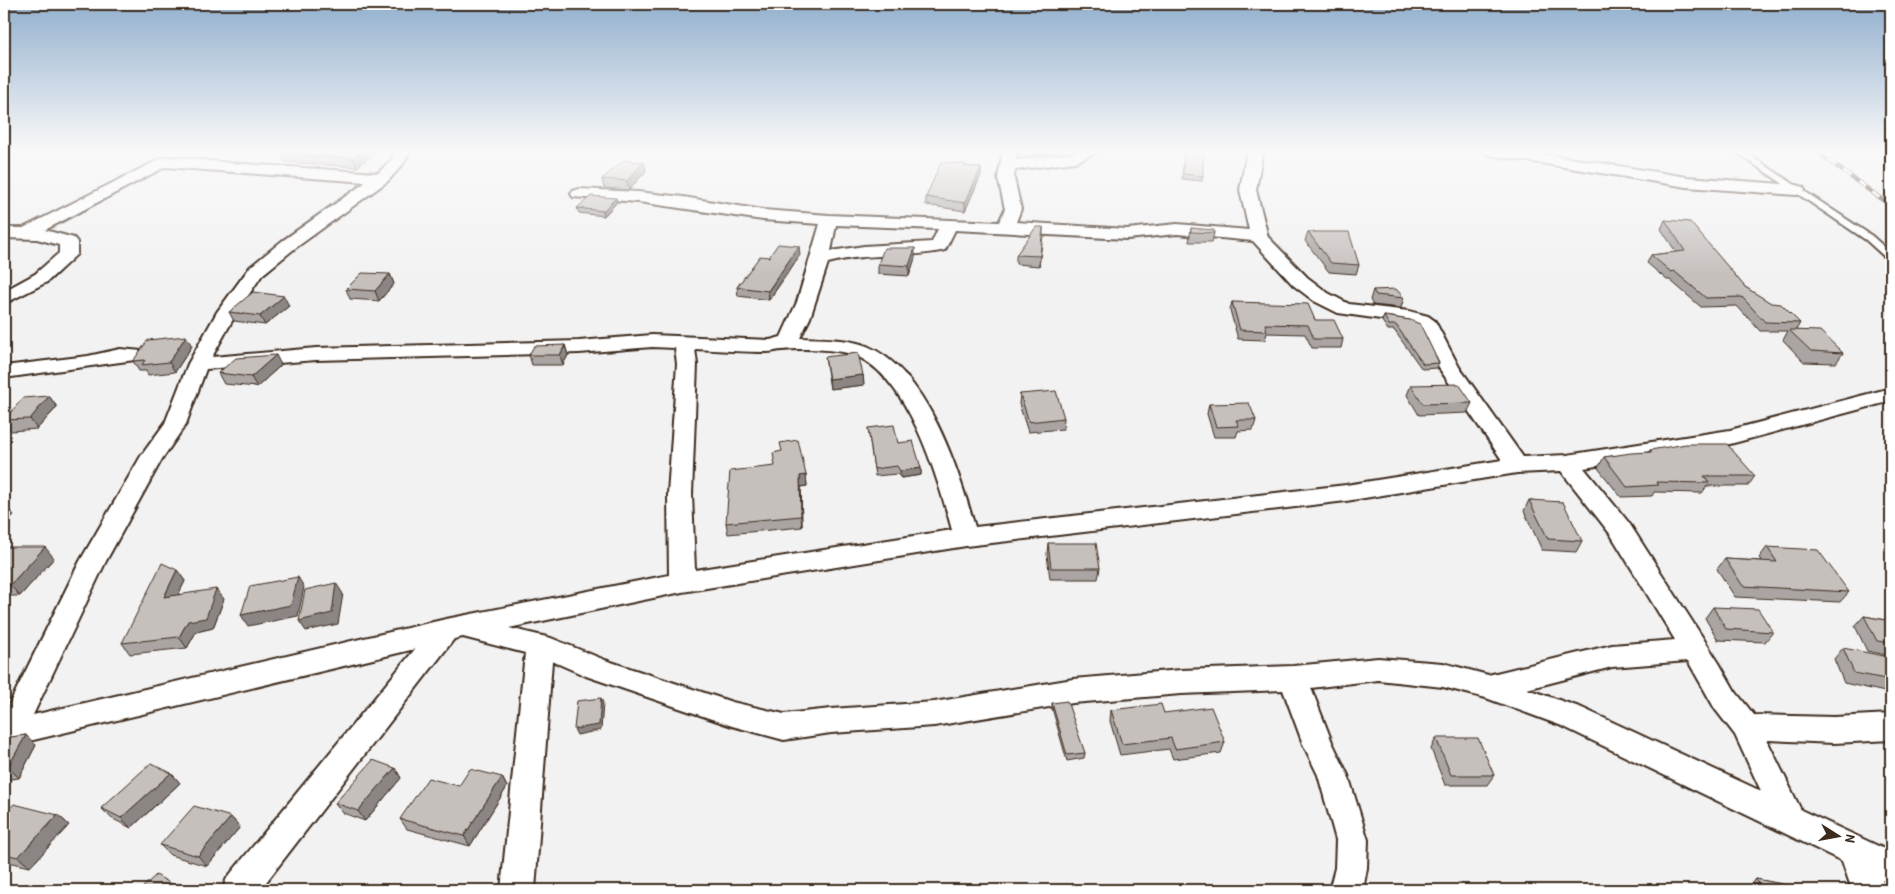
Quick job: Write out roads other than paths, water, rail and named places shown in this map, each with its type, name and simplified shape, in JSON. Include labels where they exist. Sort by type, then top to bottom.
[{"type":"street","points":[[27,232],[106,192]]},
{"type":"street","points":[[7,733],[93,561],[152,456],[176,424],[198,364],[227,312],[256,271],[288,245],[363,192]]},
{"type":"street","points":[[1005,228],[1013,209],[1009,192]]},
{"type":"street","points":[[1248,192],[1259,236],[1300,281],[1322,297],[1345,310],[1409,317],[1420,320],[1428,325],[1449,368],[1517,465]]},
{"type":"street","points":[[578,194],[674,201],[764,215],[829,220],[1126,234],[1177,229],[1259,236]]},
{"type":"street","points":[[783,344],[790,338],[804,307],[829,220]]},
{"type":"street","points":[[818,260],[854,251],[907,250],[939,246],[948,225]]},
{"type":"street","points":[[4,233],[27,232],[52,236],[68,242],[68,254],[41,278],[4,298]]},
{"type":"street","points":[[198,364],[316,354],[580,347],[652,341],[770,346],[783,344],[843,347],[860,350],[872,356],[891,372],[914,401],[937,446],[952,484],[966,537]]},
{"type":"street","points":[[682,582],[680,494],[687,364],[684,342]]},
{"type":"street","points":[[4,372],[88,362],[120,355],[135,355]]},
{"type":"street","points":[[7,733],[453,628],[682,582],[966,537],[1346,493],[1517,465],[1567,463],[1730,437],[1889,396]]},
{"type":"street","points":[[1567,463],[1620,528],[1725,700],[1746,727],[1790,822]]},
{"type":"street","points":[[453,628],[539,646],[732,714],[784,727],[831,721],[934,714],[1073,690],[1180,682],[1292,678],[1378,669],[1443,675],[1488,687],[1572,716],[1790,822],[1891,868]]},
{"type":"street","points":[[239,890],[453,628]]},
{"type":"street","points":[[518,890],[529,741],[539,646]]},
{"type":"street","points":[[1488,687],[1612,656],[1694,649]]},
{"type":"street","points":[[1292,678],[1318,744],[1333,775],[1352,840],[1351,868],[1346,890]]},
{"type":"street","points":[[1746,727],[1834,730],[1891,727]]},
{"type":"street","points":[[1854,850],[1869,890]]},
{"type":"lane","points":[[1800,192],[1868,238],[1891,258]]},
{"type":"railway","points":[[1871,192],[1891,206]]}]
